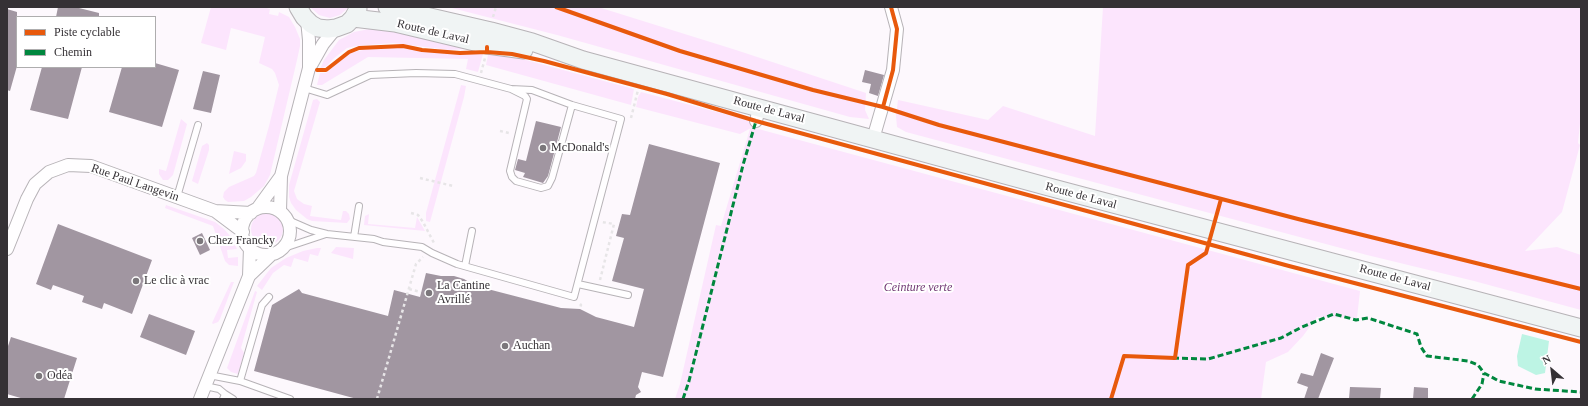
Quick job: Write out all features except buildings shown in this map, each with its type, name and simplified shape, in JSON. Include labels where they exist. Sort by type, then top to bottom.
[{"type":"main road","name":"Route de Laval","points":[[387,7],[532,42],[583,60],[758,114],[874,139],[1581,328]]},
{"type":"main road","name":"Route de Laval","points":[[356,12],[395,23],[487,44],[583,60]]},
{"type":"main road","points":[[303,14],[318,28],[328,29],[346,24],[356,12]]},
{"type":"street","points":[[874,139],[893,70],[897,29],[891,7]]},
{"type":"street","points":[[249,276],[287,243],[290,236],[290,227],[284,215],[281,176],[309,68],[309,40],[303,14]]},
{"type":"street","points":[[309,68],[323,44],[336,28]]},
{"type":"street","name":"Rue Paul Langevin","points":[[7,249],[27,199],[35,184],[49,172],[68,165],[91,166],[215,211],[243,232]]},
{"type":"street","points":[[277,252],[264,254],[257,253],[246,244],[243,232],[246,218],[254,211],[281,176]]},
{"type":"street","points":[[254,211],[269,207],[284,215]]},
{"type":"street","name":"Rue Paul Langevin","points":[[215,211],[254,211]]},
{"type":"street","points":[[200,399],[249,276],[250,248]]},
{"type":"lane","points":[[304,88],[327,95],[362,78],[378,74],[447,74],[483,81],[511,89],[525,96],[527,99],[510,171],[512,177],[516,181],[541,188],[548,186],[552,178],[572,105]]},
{"type":"lane","points":[[284,215],[311,230],[327,234],[374,239],[383,242],[422,247],[442,258],[465,266],[574,297],[621,120],[572,105],[532,90],[511,89]]},
{"type":"lane","points":[[177,198],[198,125]]},
{"type":"lane","points":[[354,237],[359,206]]},
{"type":"lane","points":[[465,266],[472,231]]},
{"type":"lane","points":[[277,252],[327,234]]},
{"type":"lane","points":[[578,284],[628,295]]},
{"type":"lane","points":[[240,381],[262,305],[269,297]]},
{"type":"lane","points":[[209,375],[240,381],[290,399]]},
{"type":"lane","points":[[205,386],[219,389],[224,396],[233,399]]},
{"type":"lane","points":[[268,390],[269,399]]},
{"type":"path","points":[[483,81],[481,73],[487,52]]},
{"type":"path","points":[[630,122],[639,88]]},
{"type":"path","points":[[420,178],[453,186]]},
{"type":"path","points":[[411,213],[418,215],[423,222],[442,258]]},
{"type":"path","points":[[600,278],[614,224]]},
{"type":"path","points":[[377,399],[416,264],[424,257]]},
{"type":"path","points":[[409,289],[421,292]]},
{"type":"green space","points":[[211,7],[263,7],[270,9],[269,14],[278,16],[279,12],[289,17],[300,39],[297,60],[270,175],[264,186],[244,201],[228,202],[223,197],[224,192],[229,187],[254,176],[256,173],[279,85],[272,69],[259,63],[265,37],[231,28],[226,50],[201,43]]},
{"type":"green space","points":[[310,7],[349,7],[340,15],[330,18],[319,15]]},
{"type":"green space","points":[[448,7],[598,7],[736,50],[866,93],[865,110],[869,119],[850,117],[557,35]]},
{"type":"green space","points":[[1103,7],[1581,7],[1581,114],[1578,143],[1580,145],[1562,212],[1525,251],[1557,247],[1581,255],[1581,310],[1474,281],[1367,255],[906,132],[897,127],[896,116],[898,100],[988,120],[1003,106],[1095,136]]},
{"type":"green space","points":[[369,29],[386,29],[483,48],[449,50],[393,43],[356,46],[347,48],[327,66],[320,69],[324,60],[339,40],[354,32]]},
{"type":"green space","points":[[405,47],[430,52],[483,54],[478,72],[466,69],[468,59],[368,57],[322,85],[317,85],[320,73],[326,73],[349,53],[368,49]]},
{"type":"green space","points":[[488,55],[515,57],[634,89],[631,105],[486,65]]},
{"type":"green space","points":[[461,85],[466,86],[464,97],[430,222],[426,221],[426,213]]},
{"type":"green space","name":"Ceinture verte","points":[[641,92],[755,122],[753,127],[762,130],[1360,291],[1357,318],[1317,317],[1303,336],[1288,352],[1266,362],[1261,399],[675,399],[680,384],[716,225],[721,226],[751,128],[740,134],[636,107],[638,97]]},
{"type":"green space","points":[[317,99],[320,102],[294,191],[297,199],[304,204],[312,206],[310,216],[341,220],[343,211],[346,211],[349,214],[350,219],[347,223],[312,221],[307,219],[296,210],[289,197],[289,185],[313,100]]},
{"type":"green space","points":[[181,119],[187,124],[173,175],[168,180],[163,180],[159,174],[159,169],[166,171]]},
{"type":"green space","points":[[207,143],[209,145],[209,150],[198,184],[192,181],[202,146]]},
{"type":"green space","points":[[234,151],[246,154],[246,161],[241,168],[229,174]]},
{"type":"green space","points":[[166,205],[215,222],[224,229],[231,237],[237,249],[227,250],[228,258],[238,257],[238,266],[229,265],[225,261],[213,226],[165,208]]},
{"type":"green space","points":[[264,213],[270,213],[279,217],[283,229],[279,241],[270,245],[264,245],[255,241],[251,232],[251,226],[255,217]]},
{"type":"green space","points":[[369,214],[368,224],[415,228],[417,217],[425,231],[364,225],[365,216]]},
{"type":"green space","points":[[336,247],[354,248],[353,259],[331,253]]},
{"type":"green space","points":[[321,248],[318,256],[310,254],[308,262],[294,258],[291,267],[284,265],[273,273],[262,290],[257,286],[271,268],[286,258],[303,251]]},
{"type":"green space","points":[[231,282],[234,282],[220,319],[218,322],[213,324],[212,323]]},
{"type":"green space","points":[[255,291],[257,292],[241,348],[244,353],[238,374],[231,372],[227,368]]},
{"type":"shaded area","points":[[1522,334],[1549,341],[1545,373],[1536,375],[1518,366],[1517,356]]},
{"type":"marked path","points":[[683,399],[689,381],[743,165],[756,121]]},
{"type":"marked path","points":[[1173,358],[1208,359],[1281,338],[1302,327],[1334,314],[1356,320],[1368,318],[1417,334],[1421,347],[1427,356],[1468,361],[1478,365],[1484,373],[1499,381],[1535,389],[1581,392]]},
{"type":"marked path","points":[[1472,399],[1482,384],[1484,373]]},
{"type":"cycle path","points":[[556,7],[680,51],[813,90],[883,107],[939,125],[1298,219],[1581,289]]},
{"type":"cycle path","points":[[883,107],[893,70],[897,29],[891,7]]},
{"type":"cycle path","points":[[317,70],[326,70],[349,52],[359,48],[403,46],[422,50],[460,53],[487,52],[487,47]]},
{"type":"cycle path","points":[[487,52],[512,54],[544,61],[667,94],[756,121],[1289,266],[1581,342]]},
{"type":"cycle path","points":[[1111,399],[1124,356],[1175,358],[1188,265],[1206,253],[1221,199]]},
{"type":"place","name":"McDonald's","points":[[543,148]]},
{"type":"place","name":"Chez Francky","points":[[200,241]]},
{"type":"place","name":"Le clic à vrac","points":[[136,281]]},
{"type":"place","name":"La Cantine Avrillé","points":[[429,293]]},
{"type":"place","name":"Auchan","points":[[505,346]]},
{"type":"place","name":"Odéa","points":[[39,376]]}]
